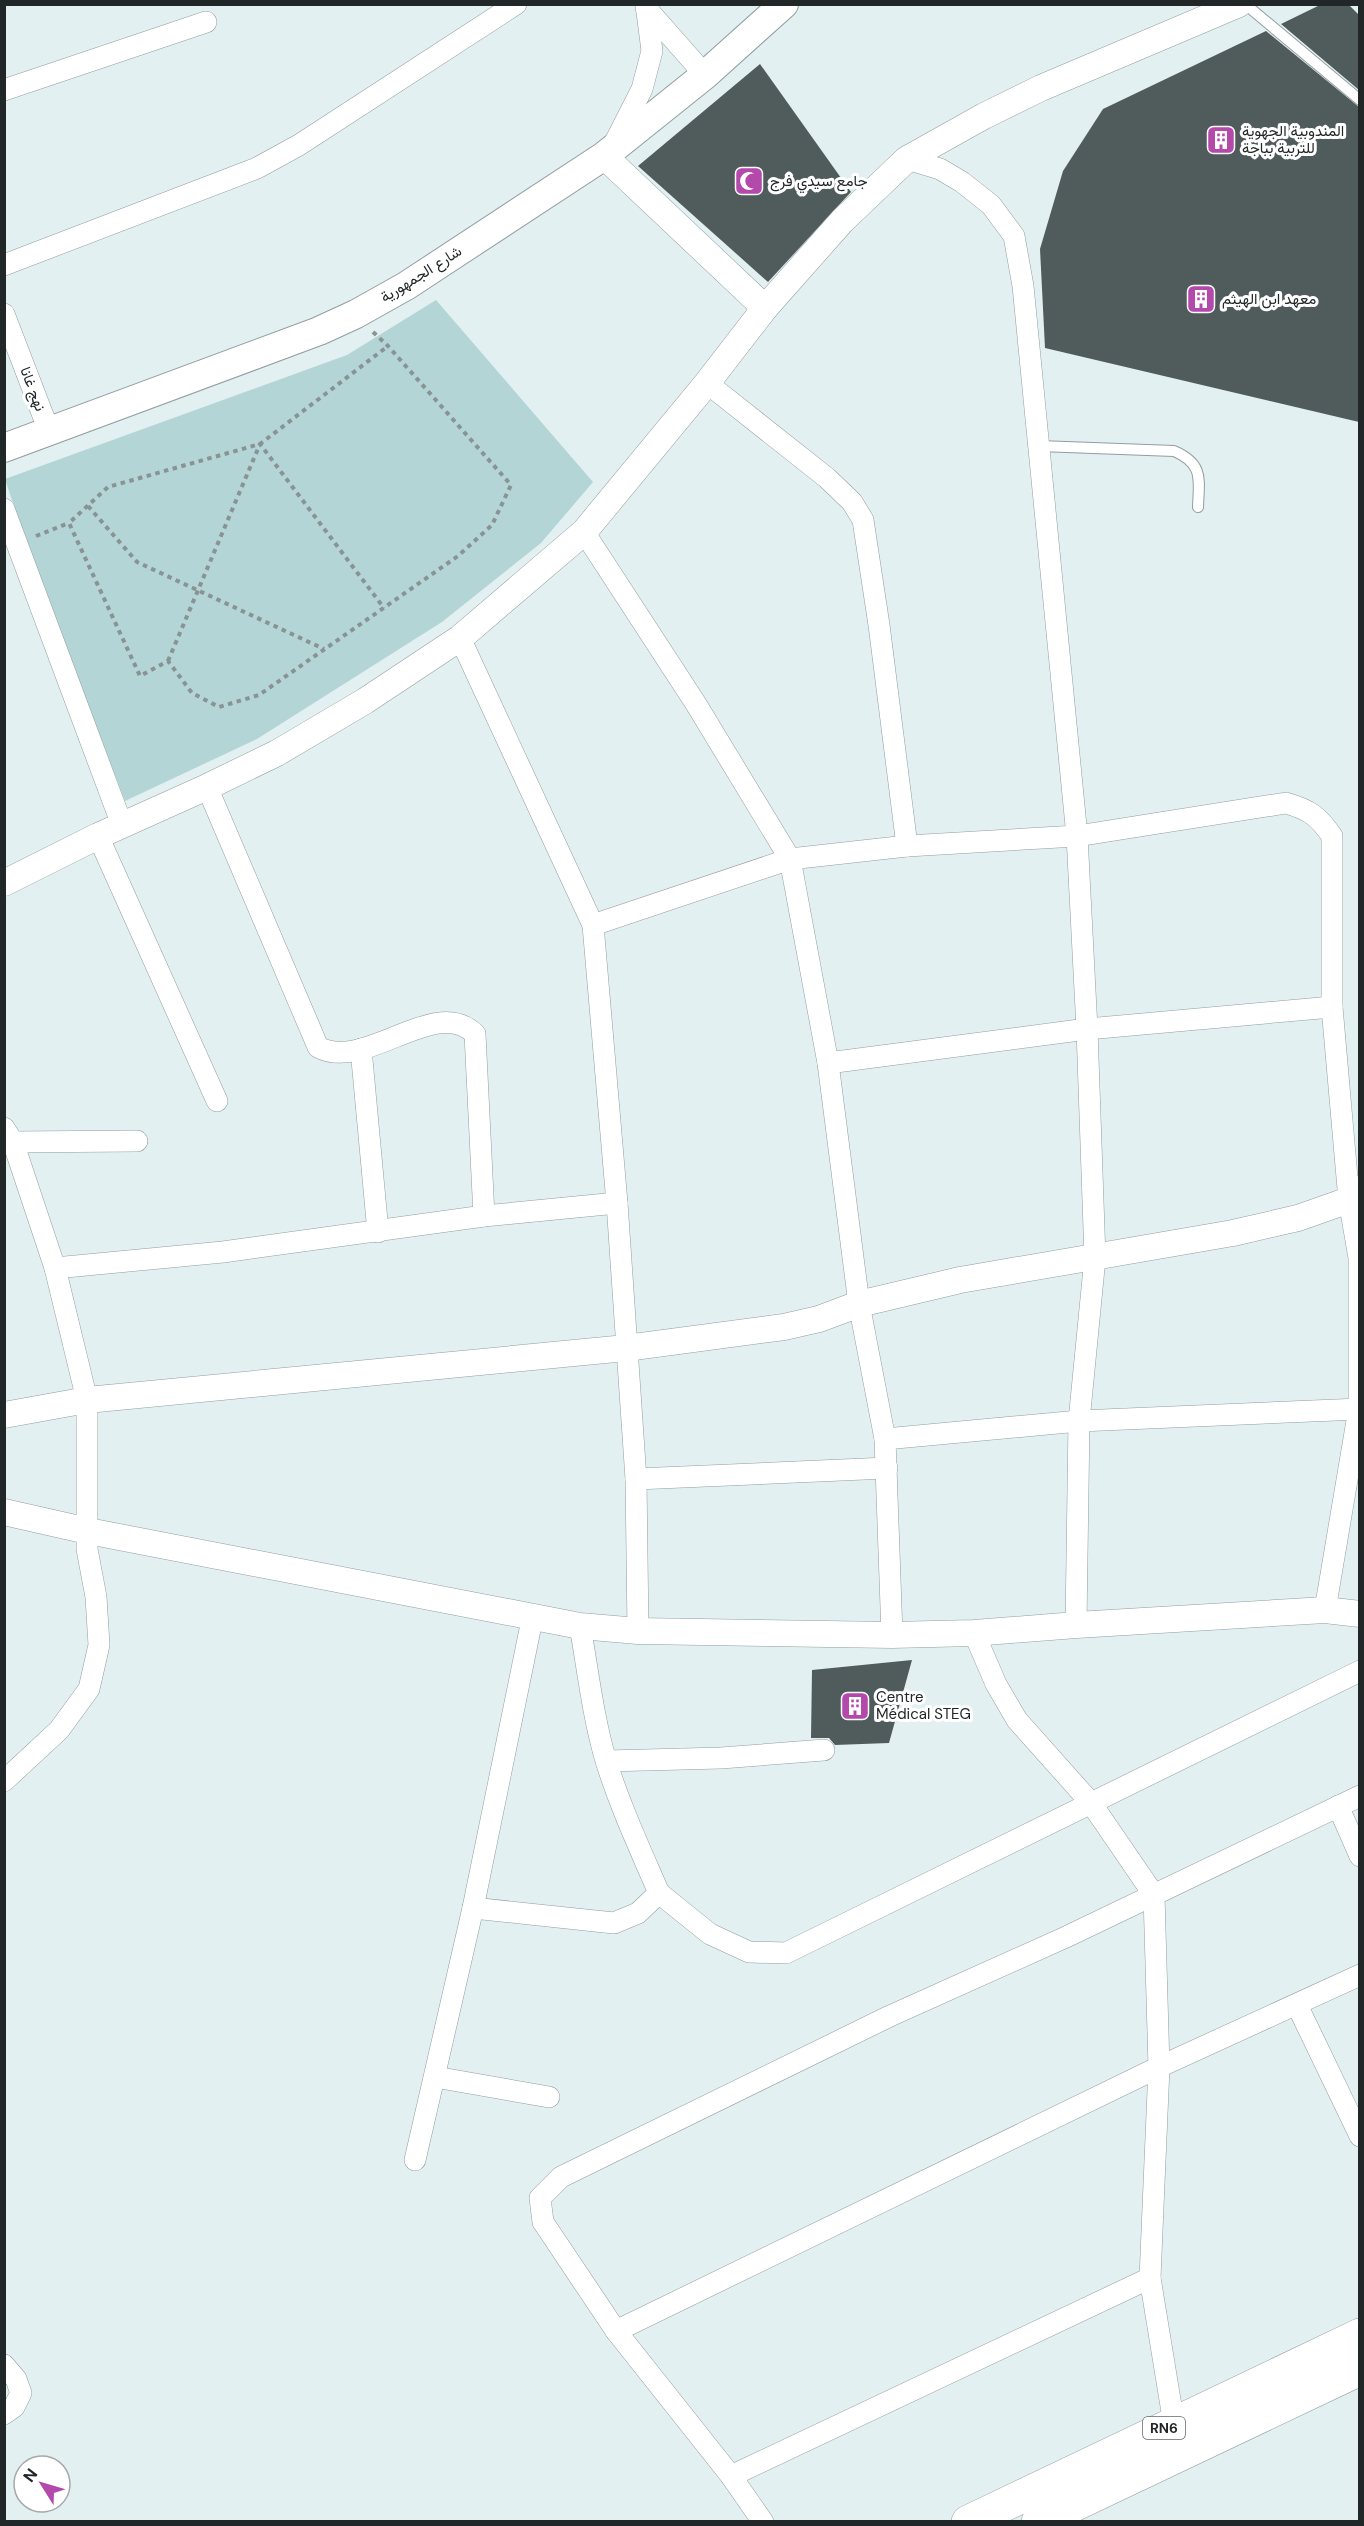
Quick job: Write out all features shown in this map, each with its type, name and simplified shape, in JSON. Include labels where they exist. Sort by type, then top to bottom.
[{"type":"highway","name":"RN6","points":[[968,2522],[1359,2336]]},
{"type":"highway","name":"RN6","points":[[1038,2522],[1359,2368]]},
{"type":"main road","name":"شارع الجمهورية","points":[[4,448],[318,331],[356,314],[406,286],[607,153],[705,75],[784,4]]},
{"type":"street","points":[[4,264],[257,168],[299,145],[516,4]]},
{"type":"street","points":[[4,883],[98,836],[207,787],[318,730],[365,702],[460,638],[584,532],[765,308],[842,221],[907,159],[984,116],[1041,88],[1239,4]]},
{"type":"street","points":[[646,8],[705,75]]},
{"type":"street","points":[[646,8],[652,51],[642,89],[607,153],[765,308]]},
{"type":"street","points":[[4,90],[206,22]]},
{"type":"street","points":[[907,159],[940,169],[962,182],[991,205],[1014,236],[1023,286],[1077,836],[1087,1029],[1095,1258],[1079,1421],[1076,1624]]},
{"type":"street","name":"نهج غانا","points":[[4,314],[49,431]]},
{"type":"street","points":[[706,383],[827,478],[852,502],[862,520],[879,625],[907,846]]},
{"type":"street","points":[[4,508],[122,825]]},
{"type":"street","points":[[584,532],[696,705],[790,859],[828,1063],[859,1304],[885,1439],[892,1635]]},
{"type":"street","points":[[460,638],[593,925],[617,1203],[636,1479],[638,1631]]},
{"type":"street","points":[[207,787],[313,1041],[318,1047],[333,1053],[361,1049],[423,1027],[454,1022],[468,1027],[475,1034],[484,1216]]},
{"type":"street","points":[[593,925],[790,859],[907,846],[1077,836],[1286,803],[1306,809],[1321,820],[1332,836],[1332,1007],[1359,1258],[1359,1409],[1325,1610]]},
{"type":"street","points":[[98,836],[217,1101]]},
{"type":"street","points":[[828,1063],[1087,1029],[1332,1007]]},
{"type":"street","points":[[361,1049],[378,1232]]},
{"type":"street","points":[[4,1781],[59,1730],[89,1689],[99,1645],[96,1597],[87,1548],[87,1400],[55,1268],[8,1135],[137,1141]]},
{"type":"street","points":[[4,1415],[87,1400],[626,1348],[784,1327],[819,1319],[859,1304],[960,1280],[1233,1233],[1298,1218],[1354,1195]]},
{"type":"street","points":[[55,1268],[224,1252],[484,1216],[617,1203]]},
{"type":"street","points":[[885,1439],[1079,1421],[1359,1409]]},
{"type":"street","points":[[636,1479],[887,1468]]},
{"type":"street","points":[[4,1512],[88,1531],[580,1626],[638,1631],[892,1635],[974,1633],[1076,1624],[1325,1610],[1359,1614]]},
{"type":"street","points":[[415,2160],[473,1908],[532,1615]]},
{"type":"street","points":[[580,1626],[594,1709],[606,1761],[659,1893],[710,1934],[749,1952],[786,1953],[1359,1671]]},
{"type":"street","points":[[974,1633],[996,1684],[1017,1720],[1091,1803],[1154,1895],[1159,2067],[1150,2278],[1174,2424]]},
{"type":"street","points":[[606,1761],[743,1757],[824,1750]]},
{"type":"street","points":[[763,2522],[731,2475],[616,2331],[543,2222],[540,2198],[561,2177],[890,2016],[1066,1937],[1359,1796]]},
{"type":"street","points":[[1338,1806],[1359,1856]]},
{"type":"street","points":[[473,1908],[615,1923],[638,1913],[659,1893]]},
{"type":"street","points":[[616,2331],[1159,2067],[1359,1975]]},
{"type":"street","points":[[1297,2005],[1359,2136]]},
{"type":"street","points":[[435,2077],[549,2097]]},
{"type":"street","points":[[731,2475],[1150,2278]]},
{"type":"street","points":[[4,2365],[16,2379],[21,2393],[14,2407],[4,2414]]},
{"type":"lane","points":[[1245,4],[1359,100]]},
{"type":"lane","points":[[1039,446],[1174,451],[1189,457],[1199,472],[1198,507]]},
{"type":"path","points":[[168,661],[192,693],[219,707],[259,695],[458,556],[492,525],[510,485],[388,346],[356,314]]},
{"type":"path","points":[[18,547],[25,540],[69,523],[108,487],[260,444],[388,346]]},
{"type":"path","points":[[69,523],[140,676],[168,661],[260,444]]},
{"type":"path","points":[[260,444],[384,608]]},
{"type":"path","points":[[88,506],[137,562],[197,592],[325,649]]},
{"type":"shaded area","points":[[436,300],[593,482],[541,543],[442,622],[257,739],[125,801],[25,540],[5,479],[347,355]]},
{"type":"building","points":[[1322,4],[1348,4],[1359,15],[1359,90],[1281,24]]},
{"type":"building","name":"معهد ابن الهيثم","points":[[1266,31],[1359,107],[1359,422],[1045,348],[1040,249],[1063,171],[1103,109]]},
{"type":"building","name":"جامع سيدي فرج","points":[[760,64],[851,192],[768,282],[638,166]]},
{"type":"building","name":"Centre Médical STEG","points":[[912,1660],[889,1743],[835,1745],[829,1738],[811,1738],[812,1670]]},
{"type":"place","name":"المندوبية الجهوية للتربية بباجة","points":[[1221,140]]},
{"type":"place","name":"جامع سيدي فرج","points":[[749,181]]},
{"type":"place","name":"معهد ابن الهيثم","points":[[1201,299]]},
{"type":"place","name":"Centre Médical STEG","points":[[855,1706]]}]
